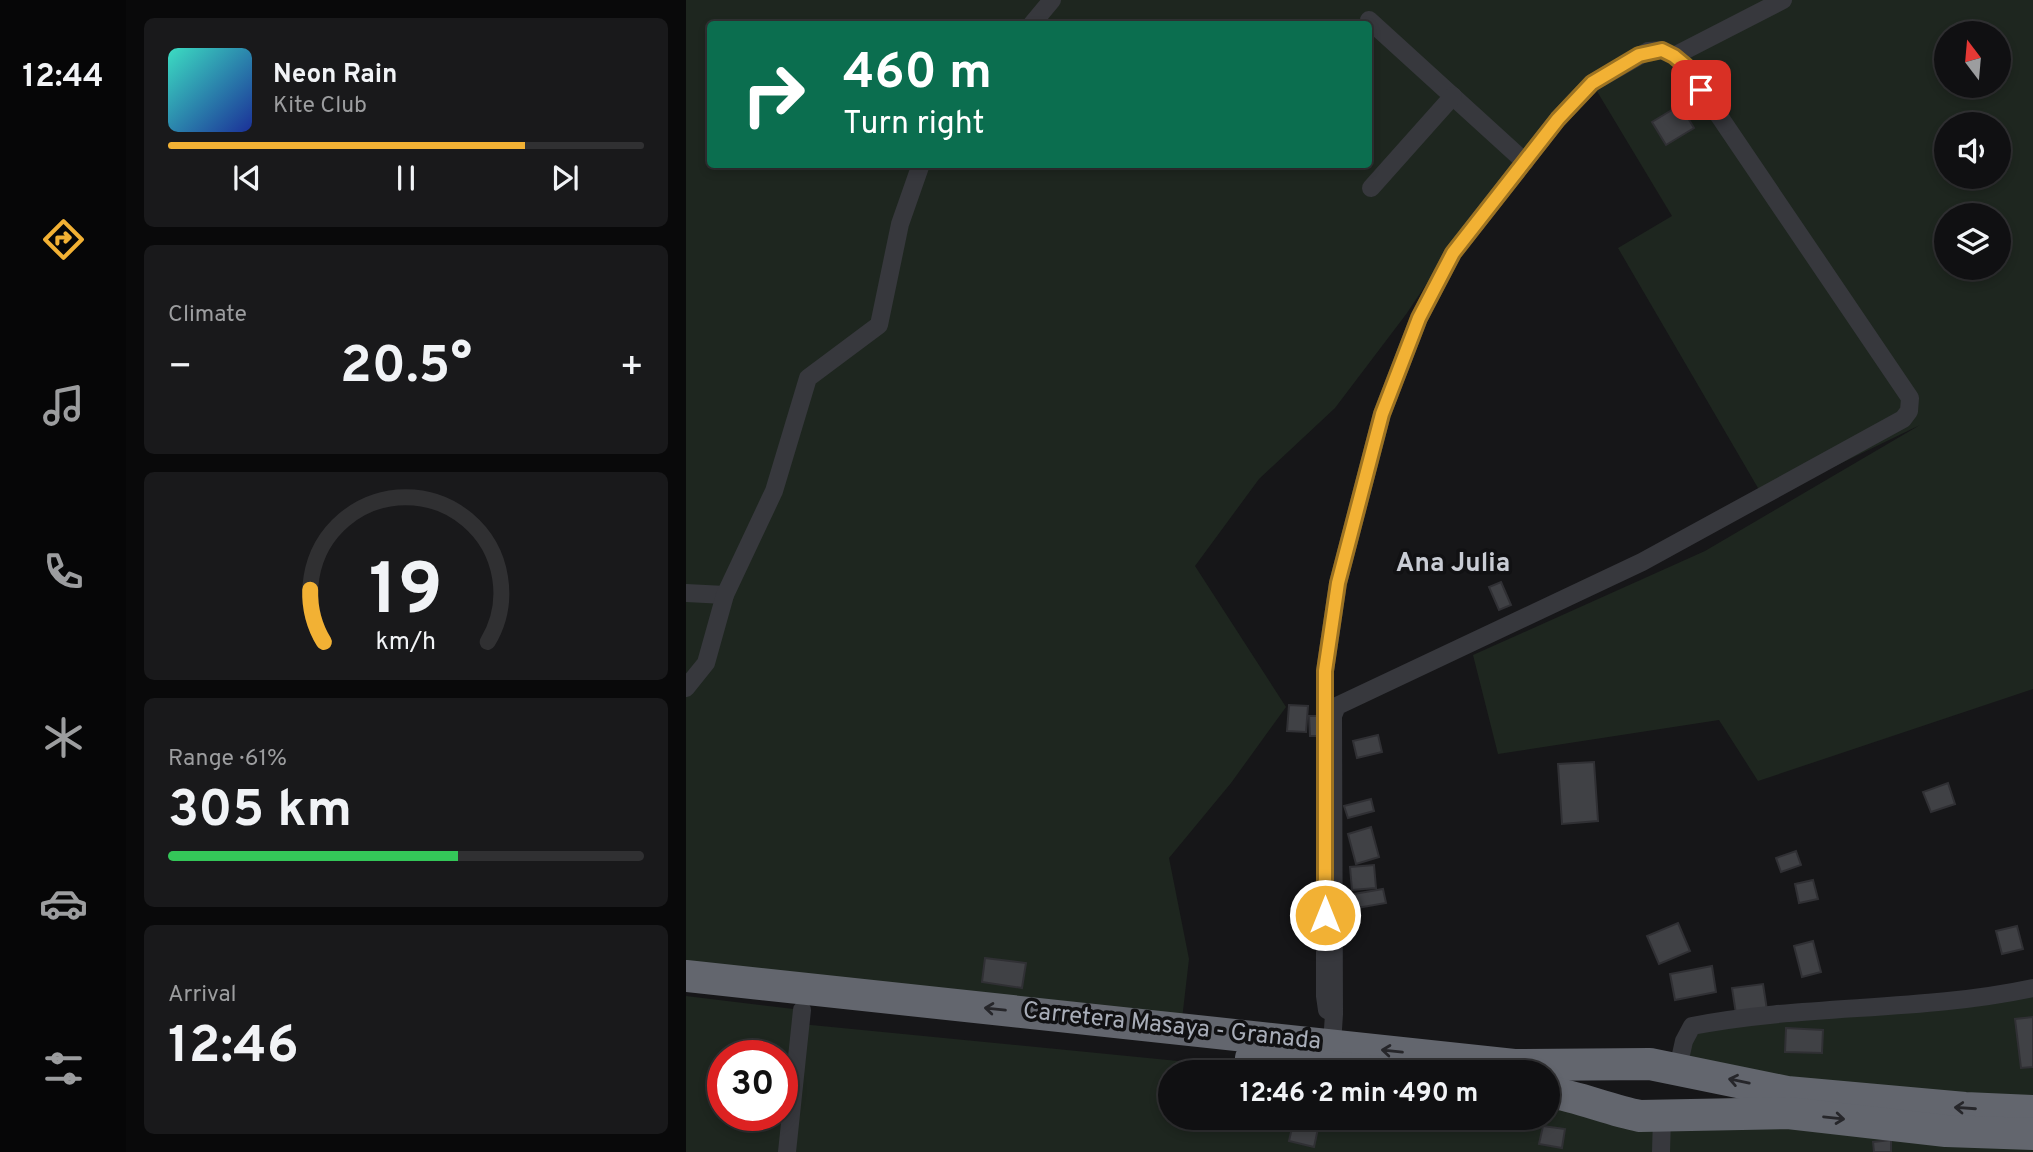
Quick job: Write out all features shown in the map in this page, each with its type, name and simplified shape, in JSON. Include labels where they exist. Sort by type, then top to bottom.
[{"type":"highway","name":"Carretera Masaya - Granada","points":[[686,976],[1333,1029],[1514,1065],[1622,1063],[1678,1068],[1787,1092],[1965,1108],[2033,1111]]},
{"type":"highway","name":"Carretera Masaya - Granada","points":[[686,996],[1265,1060]]},
{"type":"highway","points":[[1617,1111],[1608,1096],[1606,1084],[1622,1063]]},
{"type":"highway","points":[[1667,1117],[1686,1096],[1685,1084],[1678,1068]]},
{"type":"highway","points":[[1560,1094],[1617,1111],[1667,1117],[1788,1113],[1946,1131],[2033,1134]]},
{"type":"street","points":[[1034,21],[1052,0]]},
{"type":"street","points":[[1674,56],[1783,0]]},
{"type":"street","points":[[1372,23],[1525,162]]},
{"type":"street","points":[[1662,50],[1686,66],[1910,398],[1909,411],[1903,419],[1642,562],[1337,706],[1334,716],[1333,1029],[1325,996],[1325,671],[1338,583],[1382,414],[1419,318],[1453,253],[1558,119],[1592,83],[1647,51],[1662,50]]},
{"type":"street","points":[[1371,188],[1453,96]]},
{"type":"street","points":[[686,688],[706,663],[725,595],[774,491],[808,378],[879,325],[900,224],[919,168]]},
{"type":"street","points":[[686,593],[725,595]]},
{"type":"street","points":[[1678,1068],[1684,1041],[1692,1026],[1850,1008],[1991,997],[2033,988]]},
{"type":"street","points":[[787,1152],[802,1010]]},
{"type":"street","points":[[1661,1152],[1667,1117]]},
{"type":"shaded area","points":[[686,0],[2033,0],[2033,689],[1758,781],[1719,720],[1498,754],[1473,655],[1705,551],[1920,425],[1765,500],[1618,248],[1672,216],[1595,88],[1467,223],[1407,313],[1335,408],[1259,479],[1195,566],[1286,707],[1231,783],[1169,858],[1189,959],[1181,1028],[686,976]]},
{"type":"shaded area","points":[[2033,988],[2033,1111],[1678,1068],[1687,1032]]},
{"type":"shaded area","points":[[686,996],[802,1010],[801,1024],[1168,1060],[1158,1060],[1158,1130],[1560,1130],[1560,1101],[1662,1117],[2033,1134],[2033,1152],[686,1152]]},
{"type":"building","points":[[1680,105],[1694,128],[1666,145],[1652,122]]},
{"type":"building","points":[[1501,582],[1511,605],[1499,610],[1489,587]]},
{"type":"building","points":[[1289,705],[1308,706],[1306,732],[1287,731]]},
{"type":"building","points":[[1309,716],[1322,716],[1323,736],[1310,736]]},
{"type":"building","points":[[1378,735],[1382,752],[1357,758],[1353,741]]},
{"type":"building","points":[[1594,762],[1598,821],[1562,824],[1558,764]]},
{"type":"building","points":[[1948,783],[1955,804],[1931,812],[1923,792]]},
{"type":"building","points":[[1371,799],[1374,811],[1348,818],[1344,806]]},
{"type":"building","points":[[1371,827],[1379,857],[1356,864],[1348,834]]},
{"type":"building","points":[[1796,851],[1801,865],[1781,872],[1776,858]]},
{"type":"building","points":[[1374,865],[1376,888],[1352,890],[1350,867]]},
{"type":"building","points":[[1813,880],[1818,899],[1799,903],[1795,884]]},
{"type":"building","points":[[1383,889],[1386,903],[1351,909],[1348,895]]},
{"type":"building","points":[[1678,923],[1690,951],[1659,964],[1647,936]]},
{"type":"building","points":[[2017,926],[2023,949],[2002,954],[1996,931]]},
{"type":"building","points":[[1813,941],[1821,972],[1802,977],[1794,946]]},
{"type":"building","points":[[985,958],[1026,963],[1022,988],[982,982]]},
{"type":"building","points":[[1712,966],[1716,992],[1675,1000],[1670,974]]},
{"type":"building","points":[[1763,984],[1767,1010],[1736,1014],[1732,988]]},
{"type":"building","points":[[2033,1017],[2033,1067],[2021,1068],[2015,1019]]},
{"type":"building","points":[[1786,1028],[1823,1030],[1822,1053],[1785,1052]]},
{"type":"building","points":[[1565,1129],[1562,1148],[1539,1144],[1542,1130]]},
{"type":"building","points":[[1292,1130],[1318,1130],[1314,1147],[1289,1141]]},
{"type":"building","points":[[1891,1140],[1891,1152],[1874,1152],[1873,1142]]},
{"type":"district","name":"Ana Julia","points":[[1453,564]]},
{"type":"route","points":[[1325,915],[1325,671],[1338,583],[1382,414],[1419,318],[1453,253],[1558,119],[1592,83],[1647,51],[1662,50],[1686,66],[1701,90]]}]
